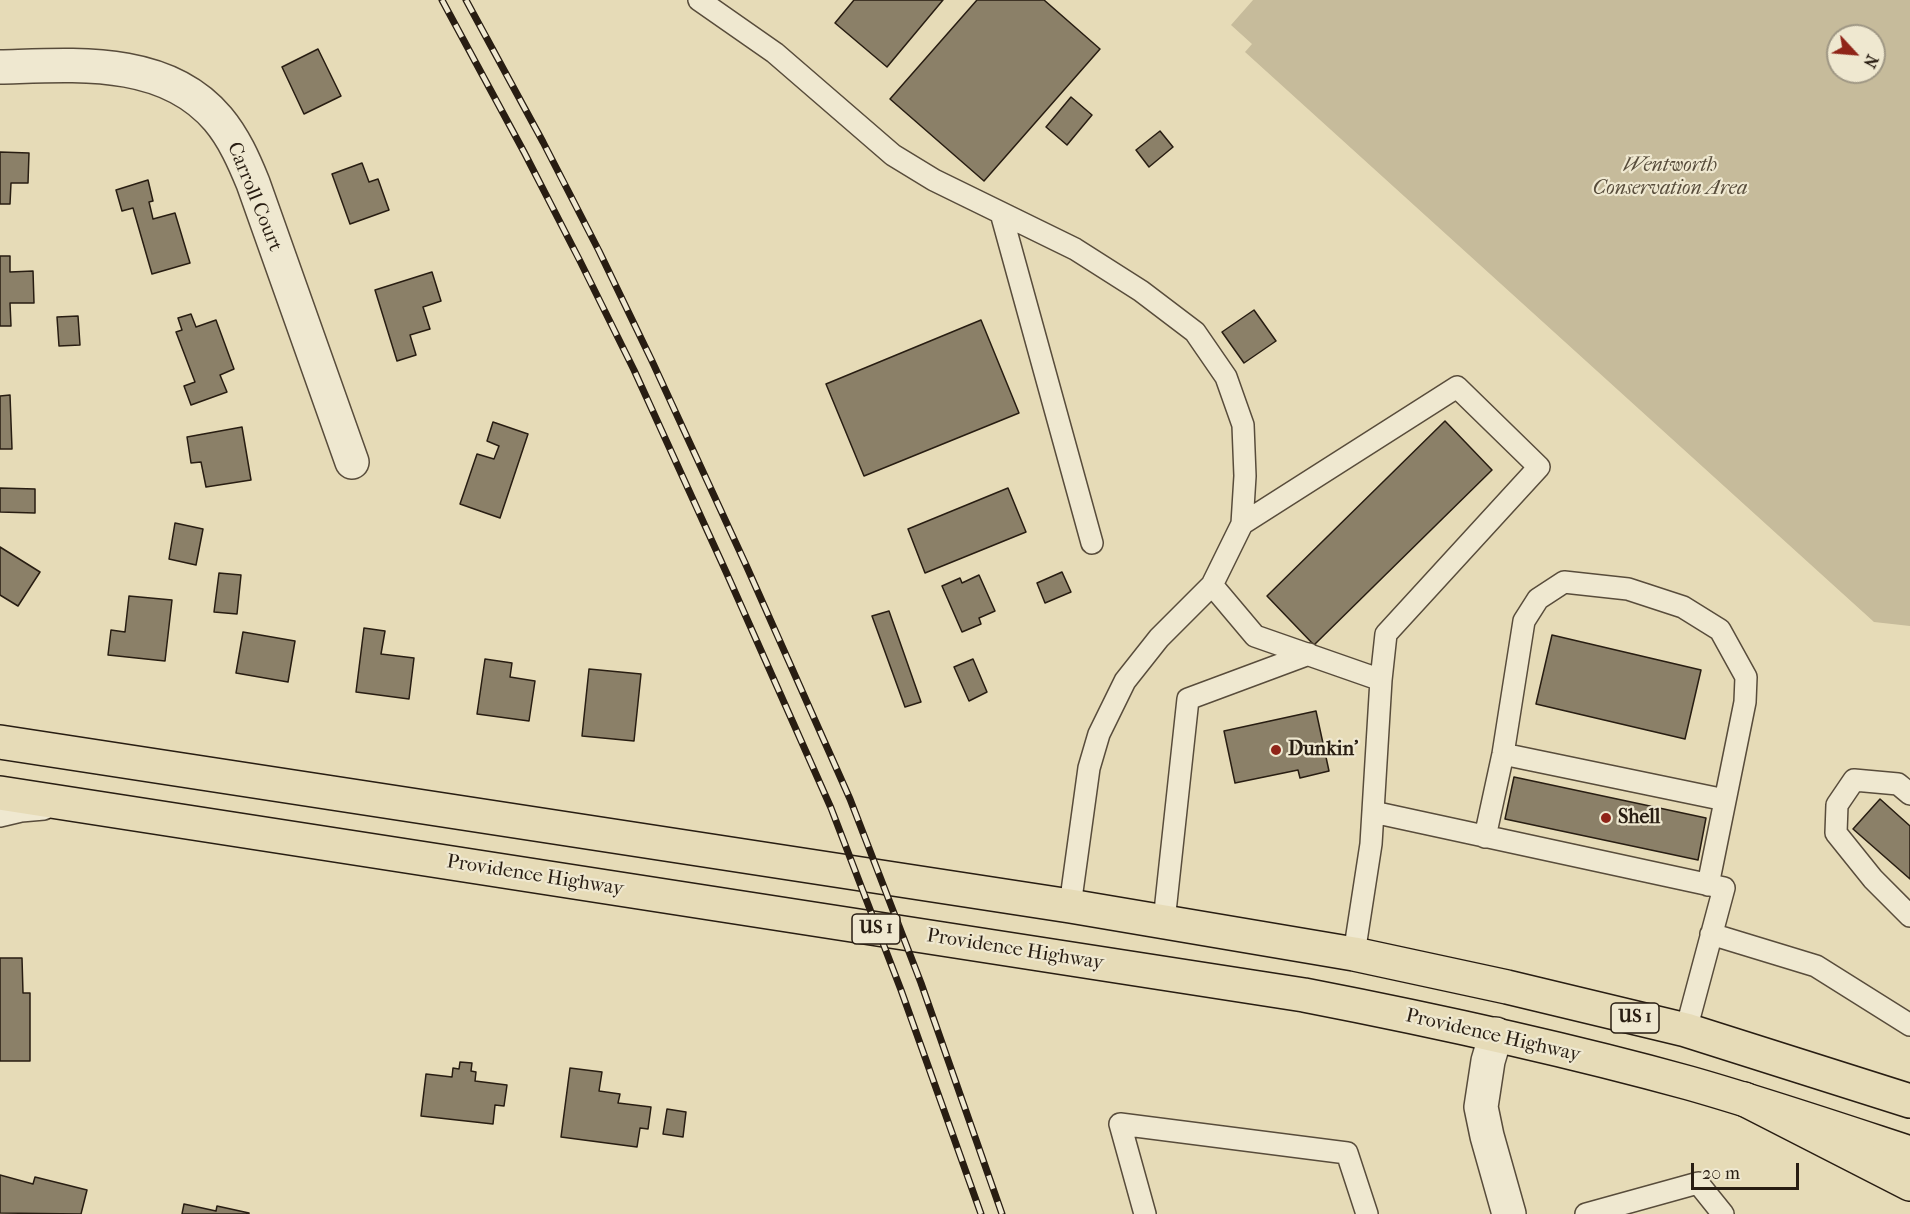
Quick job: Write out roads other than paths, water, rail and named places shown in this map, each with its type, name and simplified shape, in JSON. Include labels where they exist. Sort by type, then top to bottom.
[{"type":"main road","name":"US 1","points":[[0,742],[1070,906],[1354,954],[1507,987],[1686,1030],[1910,1101]]},
{"type":"main road","name":"Providence Highway","points":[[0,793],[1269,990],[1367,1008],[1496,1034],[1633,1068],[1744,1099],[1910,1153]]},
{"type":"main road","name":"US 1","points":[[1744,1099],[1910,1184]]},
{"type":"street","name":"Carroll Court","points":[[0,67],[80,65],[146,74],[188,93],[215,116],[229,134],[246,165],[352,462]]},
{"type":"street","points":[[1496,1034],[1488,1061],[1481,1107],[1509,1214]]},
{"type":"lane","points":[[699,0],[775,53],[893,155],[934,180],[1075,249],[1141,291],[1195,332],[1226,377],[1243,425],[1245,476],[1242,524],[1212,585],[1159,638],[1125,681],[1099,734],[1089,768],[1070,906]]},
{"type":"lane","points":[[1001,213],[1092,543]]},
{"type":"lane","points":[[1242,524],[1457,387],[1539,467],[1386,634],[1371,844],[1354,954]]},
{"type":"lane","points":[[1485,837],[1503,754],[1524,621],[1538,599],[1564,582],[1628,589],[1683,607],[1720,630],[1746,677],[1745,702],[1708,885]]},
{"type":"lane","points":[[1212,585],[1255,636],[1381,680]]},
{"type":"lane","points":[[1164,921],[1188,699],[1309,654]]},
{"type":"lane","points":[[1503,754],[1725,800]]},
{"type":"lane","points":[[1910,794],[1898,784],[1854,780],[1837,805],[1836,833],[1873,879],[1910,916]]},
{"type":"lane","points":[[0,816],[21,811],[88,807]]},
{"type":"lane","points":[[1373,813],[1724,888],[1686,1030]]},
{"type":"lane","points":[[1711,934],[1816,966],[1910,1025]]},
{"type":"lane","points":[[1145,1214],[1120,1124],[1347,1153],[1367,1214]]},
{"type":"lane","points":[[1586,1214],[1698,1183],[1723,1214]]},
{"type":"railway","points":[[442,0],[524,152],[634,370],[831,808],[901,990],[981,1214]]},
{"type":"railway","points":[[466,0],[543,142],[652,361],[850,799],[921,983],[1002,1214]]},
{"type":"place","name":"Dunkin'","points":[[1276,750]]},
{"type":"place","name":"Shell","points":[[1606,818]]},
{"type":"park label","name":"Wentworth Conservation Area","points":[[1670,178]]}]
